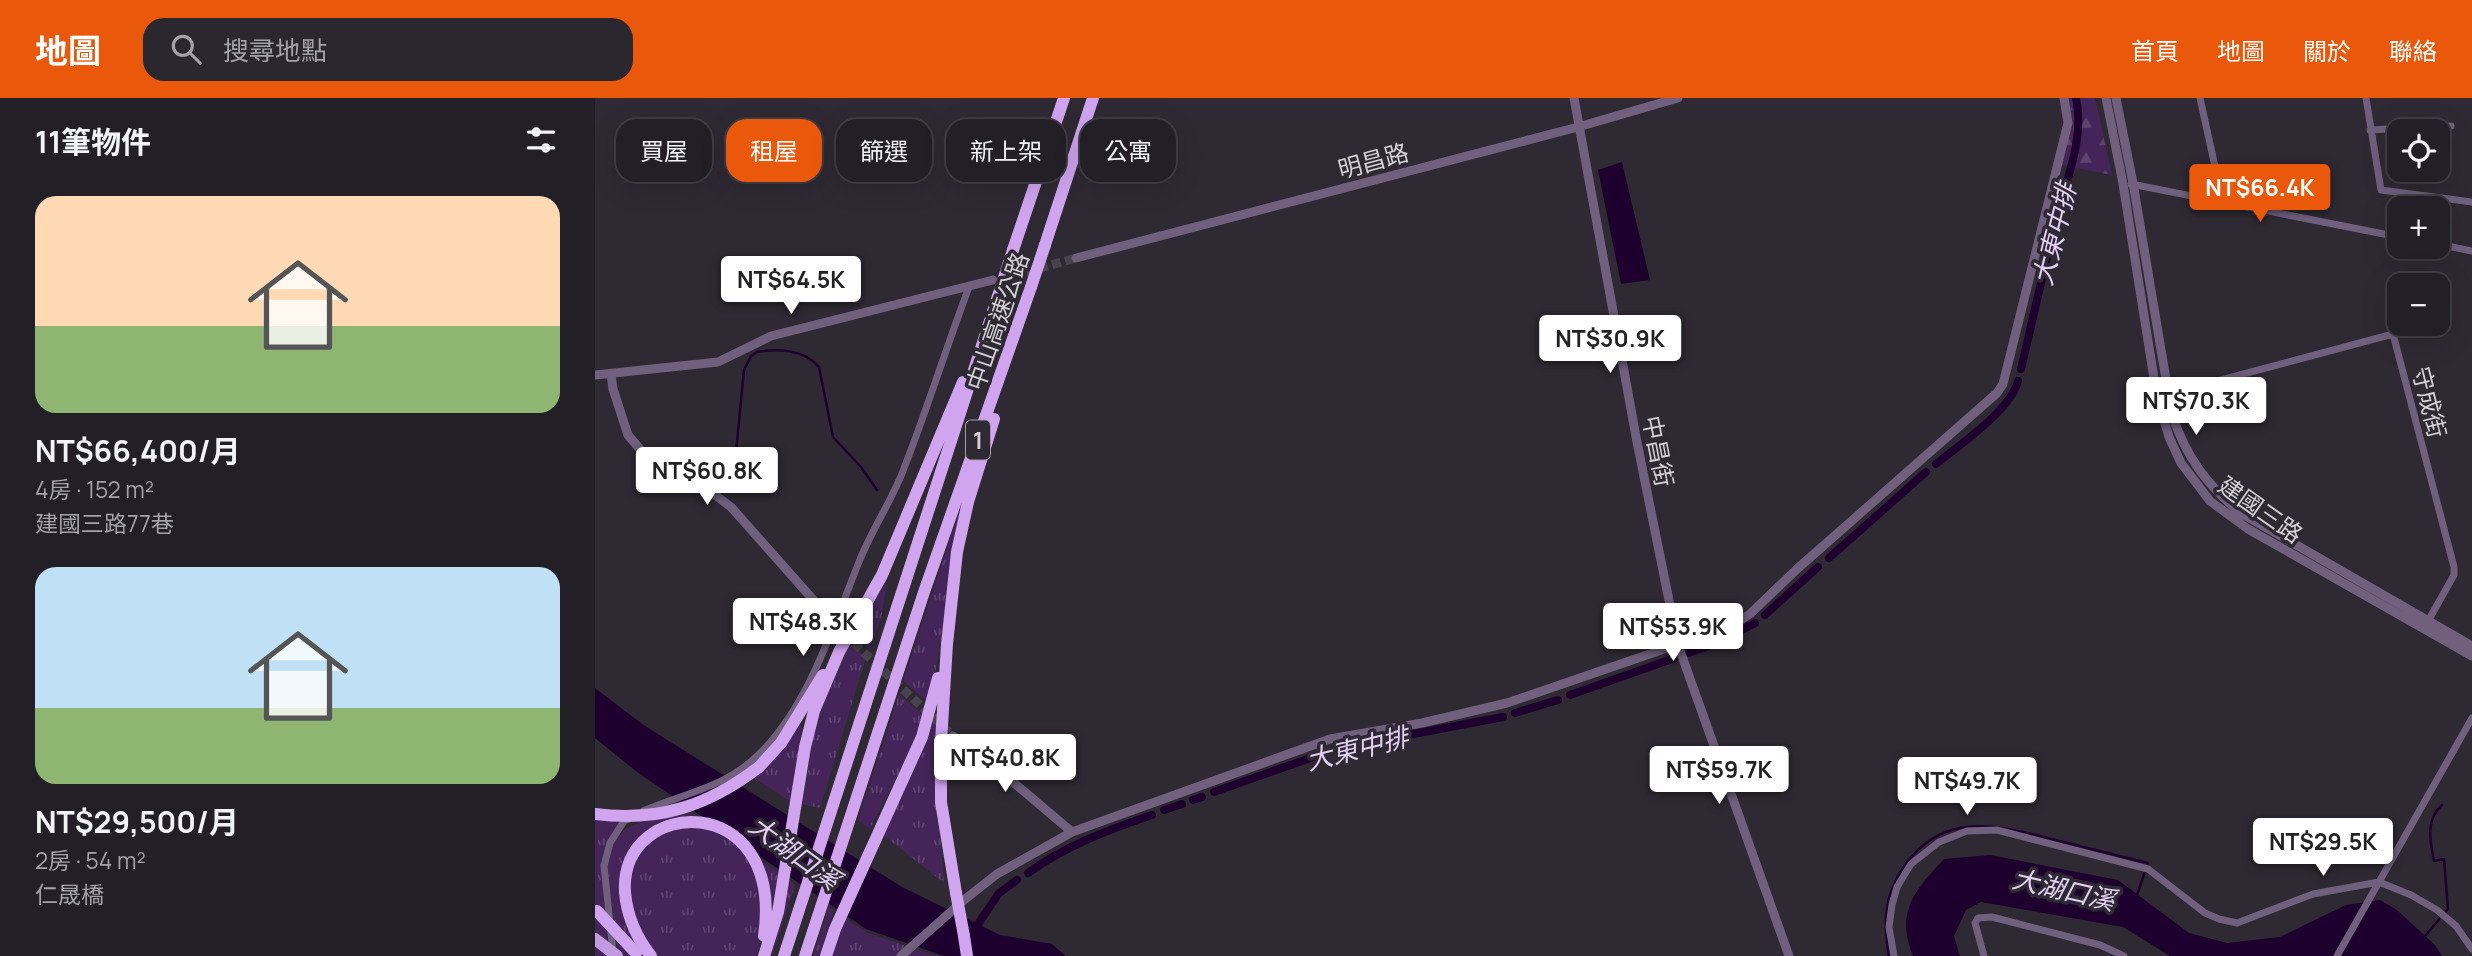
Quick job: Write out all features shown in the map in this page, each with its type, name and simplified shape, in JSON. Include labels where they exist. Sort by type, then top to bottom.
[{"type":"highway","name":"中山高速公路","points":[[784,956],[1064,98]]},
{"type":"highway","name":"中山高速公路","points":[[805,956],[924,592],[1030,292],[1093,98]]},
{"type":"highway","points":[[967,956],[941,802],[941,742],[951,606],[957,552],[968,502],[1022,330],[1030,292]]},
{"type":"highway","points":[[595,814],[648,816],[698,804],[728,789],[759,767],[781,743],[839,652],[882,575],[996,302]]},
{"type":"highway","points":[[825,956],[922,737],[937,687],[951,606]]},
{"type":"highway","points":[[762,956],[814,711],[839,652]]},
{"type":"highway","points":[[652,956],[635,933],[627,909],[626,874],[629,861],[638,848],[671,824],[707,823],[734,834],[744,843],[756,862],[773,912]]},
{"type":"highway","points":[[595,908],[639,956]]},
{"type":"highway","points":[[595,939],[615,956]]},
{"type":"street","name":"中昌街","points":[[1574,98],[1637,442],[1678,645],[1789,956]]},
{"type":"street","name":"明昌路","points":[[1076,258],[1579,127],[1678,98]]},
{"type":"street","points":[[902,955],[997,874],[1072,832],[1330,740],[1422,723],[1507,703],[1731,626],[1749,614],[1997,393],[2006,374],[2052,179],[2068,123],[2064,98]]},
{"type":"street","name":"建國三路","points":[[2106,98],[2128,184],[2172,415],[2186,450],[2199,472],[2239,512],[2426,625],[2472,656]]},
{"type":"street","name":"建國三路","points":[[2116,98],[2157,397],[2169,437],[2181,463],[2218,509],[2248,529],[2426,625],[2472,646]]},
{"type":"street","points":[[2200,98],[2223,202]]},
{"type":"street","points":[[2366,98],[2381,190],[2472,202]]},
{"type":"street","points":[[2370,130],[2451,127]]},
{"type":"street","points":[[2128,184],[2387,235]]},
{"type":"street","points":[[2450,246],[2472,251]]},
{"type":"street","points":[[595,375],[718,362],[771,337],[993,280]]},
{"type":"street","points":[[615,956],[604,866],[610,843],[624,821],[669,799],[702,791],[728,779],[755,758],[785,724],[837,628],[860,558],[902,474],[969,287]]},
{"type":"street","name":"守成街","points":[[2157,397],[2393,334],[2454,567],[2454,575],[2426,625]]},
{"type":"street","points":[[611,374],[613,389],[628,435],[636,445],[645,455],[702,485],[730,507],[837,628]]},
{"type":"street","points":[[2337,956],[2472,718]]},
{"type":"street","points":[[953,736],[974,749],[1072,832]]},
{"type":"street","points":[[1894,956],[1889,927],[1892,905],[1897,887],[1911,864],[1938,842],[1968,831],[1997,830],[2148,869],[2205,913],[2237,923],[2313,894],[2379,882],[2411,895],[2437,910],[2456,926],[2472,949]]},
{"type":"street","points":[[1984,956],[1975,923],[1978,918],[1984,917],[2099,946],[2124,956]]},
{"type":"green space","points":[[2069,98],[2095,98],[2112,175],[2062,165],[2072,120]]},
{"type":"green space","points":[[965,494],[934,680],[928,702],[903,681]]},
{"type":"green space","points":[[887,581],[881,619],[870,649],[856,634]]},
{"type":"green space","points":[[850,644],[866,657],[820,808],[802,804],[814,732],[828,692]]},
{"type":"green space","points":[[899,694],[923,715],[917,738],[870,829],[858,820]]},
{"type":"green space","points":[[797,724],[802,726],[792,802],[755,779]]},
{"type":"green space","points":[[932,724],[936,726],[936,791],[944,883],[882,834],[926,743]]},
{"type":"green space","points":[[693,813],[779,873],[756,956],[618,956],[607,865],[613,843],[625,830],[638,823]]},
{"type":"green space","points":[[595,819],[618,822],[606,857],[604,873],[609,956],[595,956]]},
{"type":"green space","points":[[789,879],[795,885],[772,956],[767,956]]},
{"type":"green space","points":[[829,907],[834,910],[819,956],[813,956]]},
{"type":"green space","points":[[844,917],[868,933],[936,956],[828,956]]},
{"type":"water","points":[[1622,162],[1650,280],[1621,284],[1598,170]]},
{"type":"water","name":"大湖口溪","points":[[595,688],[642,724],[902,887],[1000,935],[1052,944],[1066,956],[944,956],[866,929],[637,772],[595,738]]},
{"type":"water","name":"大湖口溪","points":[[1990,855],[2118,880],[2189,933],[2227,943],[2280,937],[2346,905],[2380,900],[2397,910],[2435,945],[2442,956],[2170,956],[2123,927],[1981,902],[1966,910],[1954,936],[1960,956],[1913,956],[1906,927],[1907,914],[1924,881],[1944,859]]},
{"type":"waterway","name":"大東中排","points":[[2021,369],[2073,158],[2078,128],[2076,98]]},
{"type":"waterway","points":[[655,453],[712,466],[731,464],[736,452],[744,370],[751,356],[765,351],[791,352],[806,357],[819,367],[833,437],[861,467],[877,490]]},
{"type":"waterway","name":"大東中排","points":[[1936,464],[1995,415],[2005,404],[2018,381]]},
{"type":"waterway","name":"大東中排","points":[[1829,558],[1926,472]]},
{"type":"waterway","name":"大東中排","points":[[1765,615],[1818,567]]},
{"type":"waterway","name":"大東中排","points":[[1688,653],[1717,643],[1755,623]]},
{"type":"waterway","name":"大東中排","points":[[1570,695],[1675,658]]},
{"type":"waterway","name":"大東中排","points":[[1515,713],[1558,700]]},
{"type":"waterway","name":"大東中排","points":[[1214,792],[1339,748],[1503,717]]},
{"type":"waterway","name":"大東中排","points":[[1193,800],[1202,797]]},
{"type":"waterway","name":"大東中排","points":[[1164,810],[1182,804]]},
{"type":"waterway","points":[[2424,937],[2448,909],[2444,859],[2434,861],[2430,838],[2433,817],[2442,805]]},
{"type":"waterway","name":"大東中排","points":[[1028,873],[1072,847],[1152,815]]},
{"type":"waterway","points":[[1889,956],[1887,910],[1897,879],[1919,849],[1936,836],[1955,829],[1974,826],[2016,830],[2148,863],[2137,895]]},
{"type":"waterway","name":"大東中排","points":[[972,933],[999,893],[1017,880]]},
{"type":"tunnel","points":[[1000,279],[1076,258]]},
{"type":"tunnel","points":[[844,634],[953,736]]}]
